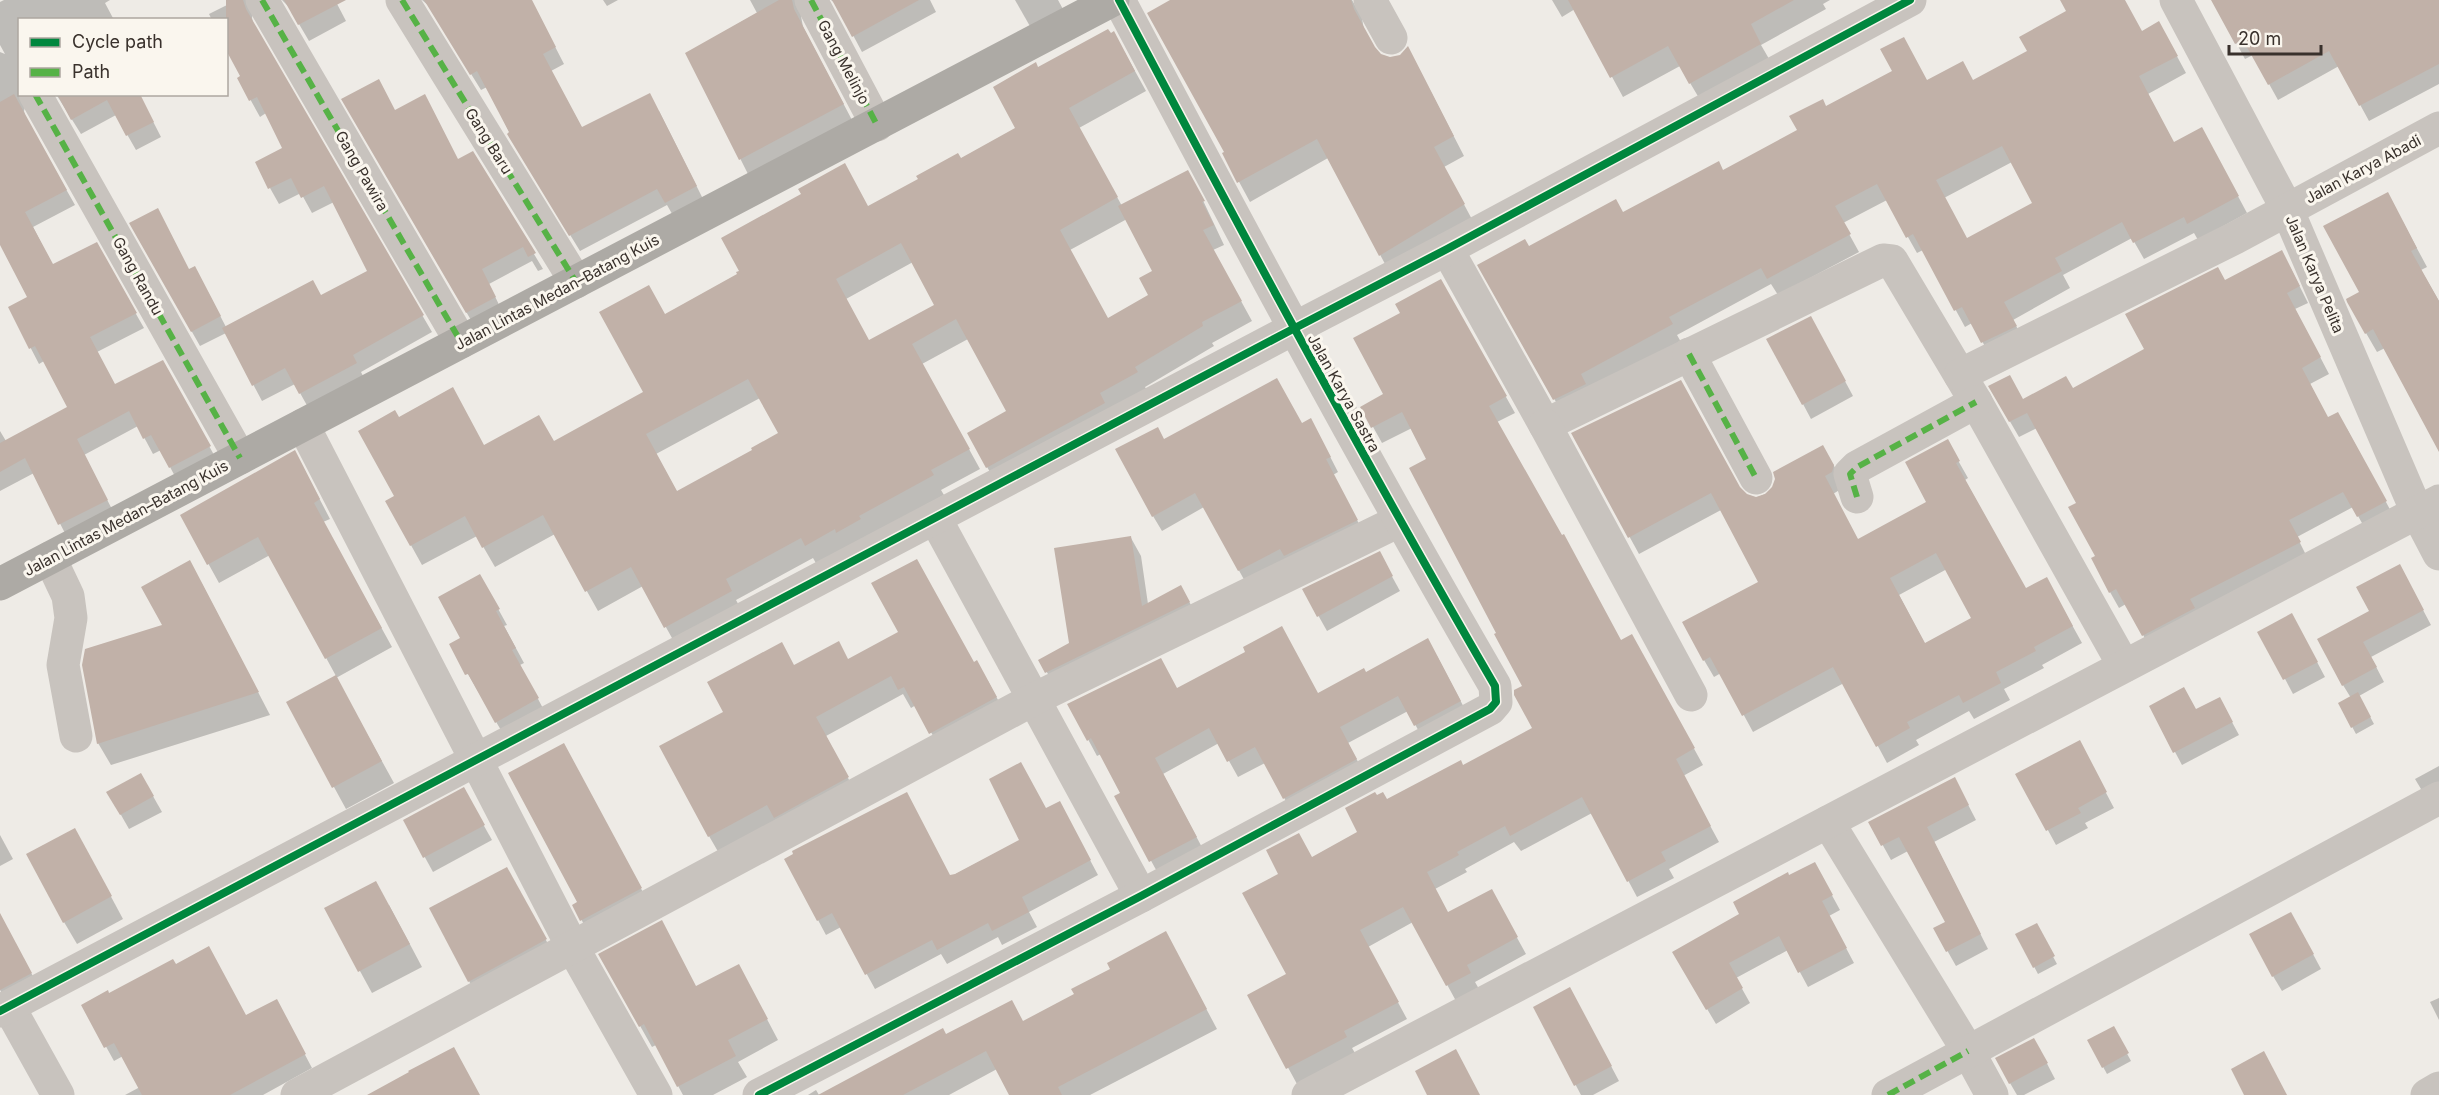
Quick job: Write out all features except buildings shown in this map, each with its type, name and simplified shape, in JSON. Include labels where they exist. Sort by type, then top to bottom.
[{"type":"highway","name":"Jalan Lintas Medan–Batang Kuis","points":[[0,584],[1105,2]]},
{"type":"street","name":"Gang Pawira","points":[[262,0],[461,342]]},
{"type":"street","name":"Gang Baru","points":[[402,0],[576,282]]},
{"type":"street","name":"Gang Melinjo","points":[[810,0],[877,124]]},
{"type":"street","points":[[1370,0],[1391,38]]},
{"type":"street","points":[[58,1095],[5,1009],[1293,328],[1447,249],[1910,0]]},
{"type":"street","name":"Jalan Karya Pelita","points":[[2176,0],[2287,209],[2428,506],[2439,554]]},
{"type":"street","name":"Jalan Karya Sastra","points":[[1105,2],[1293,328],[1399,521],[1495,686],[1496,702],[1490,709],[1141,897]]},
{"type":"street","name":"Gang Randu","points":[[36,96],[240,458]]},
{"type":"street","name":"Jalan Karya Abadi","points":[[1857,497],[1850,474],[1857,467],[1968,389],[2287,209],[2439,128]]},
{"type":"street","points":[[1447,249],[1691,695]]},
{"type":"street","points":[[1545,425],[1886,259],[1894,264],[1968,389],[2124,666]]},
{"type":"street","points":[[1689,354],[1756,478]]},
{"type":"street","points":[[303,425],[573,948],[656,1095]]},
{"type":"street","points":[[1308,1095],[2428,506]]},
{"type":"street","points":[[759,1095],[1141,897],[935,518]]},
{"type":"street","points":[[297,1095],[1034,699],[1399,521]]},
{"type":"street","points":[[50,558],[68,596],[71,618],[63,665],[76,736]]},
{"type":"street","points":[[1888,1095],[2439,798]]},
{"type":"street","points":[[1828,822],[1968,1051],[1992,1095]]},
{"type":"street","points":[[2427,1095],[2439,1088]]},
{"type":"marked path","points":[[262,0],[461,342]]},
{"type":"marked path","points":[[402,0],[576,282]]},
{"type":"marked path","points":[[811,0],[877,125]]},
{"type":"marked path","points":[[36,96],[240,458]]},
{"type":"marked path","points":[[1689,354],[1756,478]]},
{"type":"marked path","points":[[1857,497],[1850,474],[1857,467],[1976,402]]},
{"type":"marked path","points":[[1888,1095],[1968,1051]]},
{"type":"cycle path","points":[[759,1095],[1141,896],[1490,709],[1496,702],[1495,686],[1304,345],[1119,0]]},
{"type":"cycle path","points":[[0,1011],[1447,249],[1910,0]]}]
